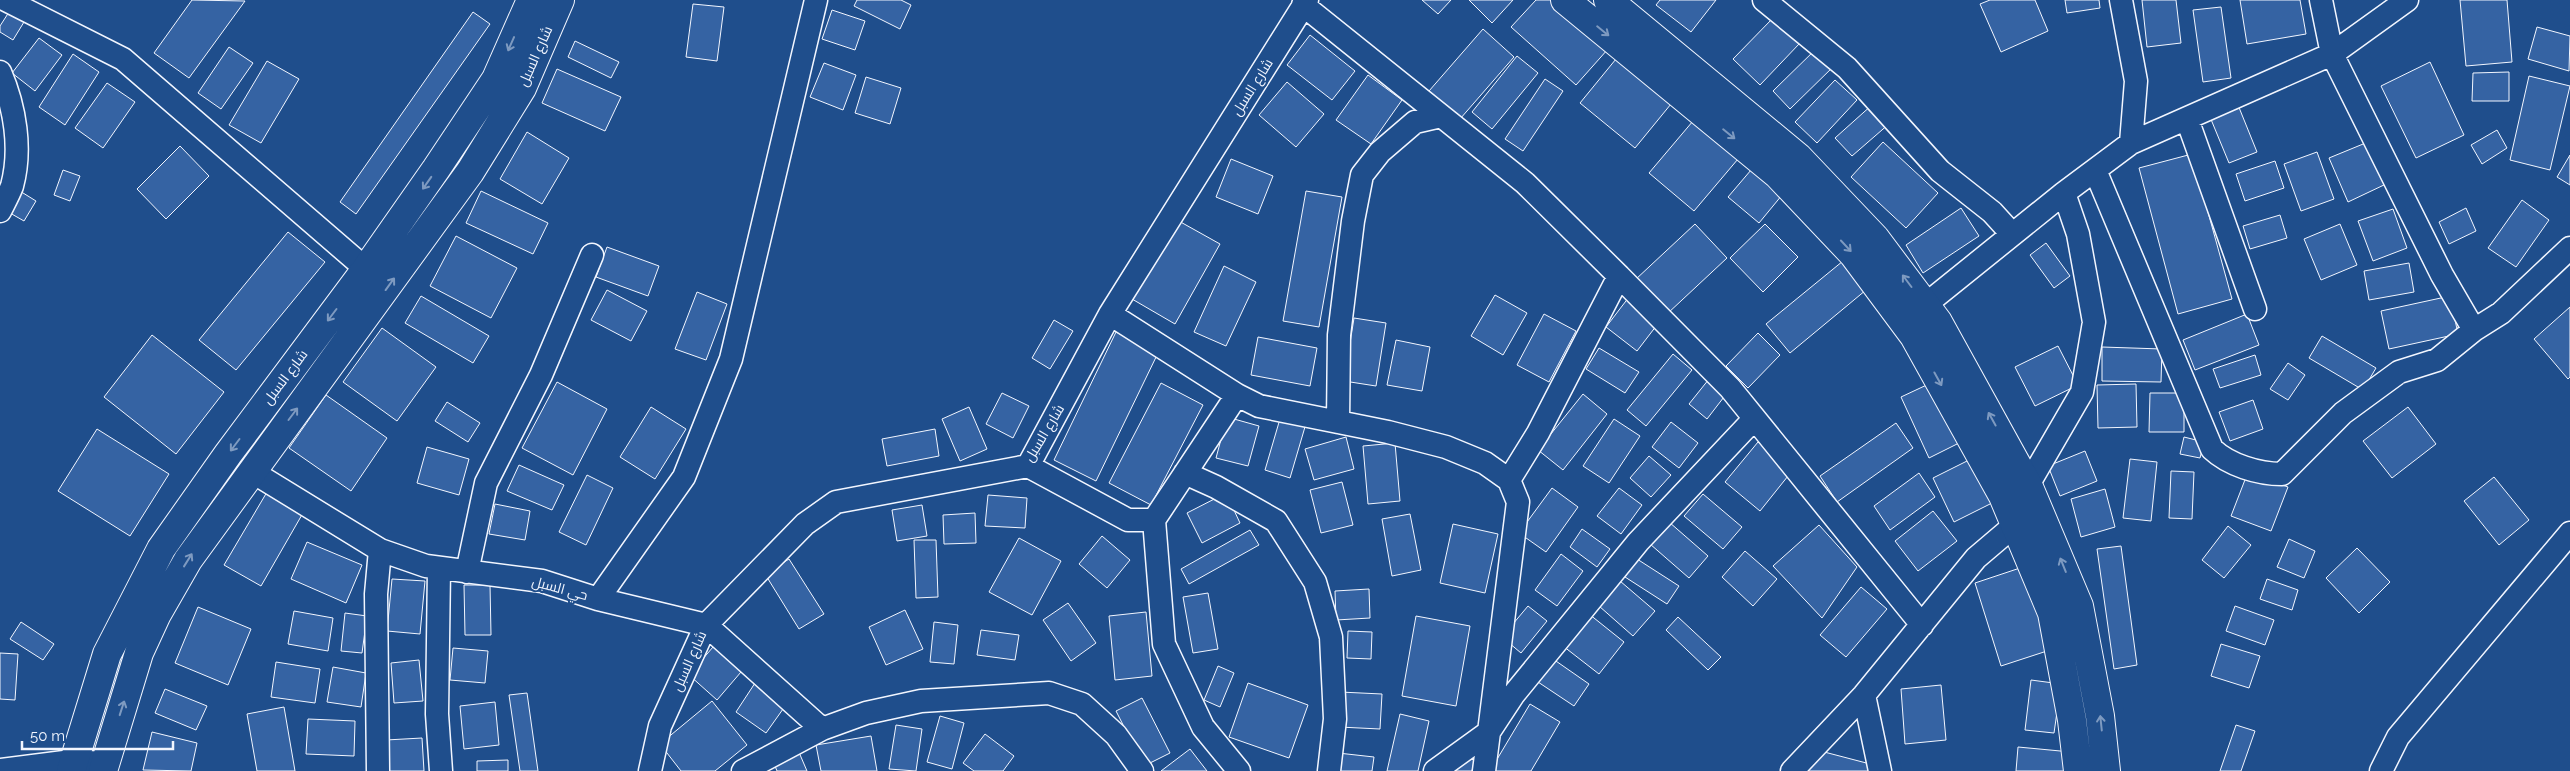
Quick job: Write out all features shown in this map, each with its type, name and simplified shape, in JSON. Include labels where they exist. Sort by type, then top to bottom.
[{"type":"main road","name":"شارع السبل","points":[[72,766],[107,654],[162,549],[228,454],[366,269],[496,79],[531,0]]},
{"type":"main road","name":"شارع السبل","points":[[103,767],[139,653],[157,614],[188,560],[251,470],[390,285],[470,172],[522,88],[560,0]]},
{"type":"main road","points":[[1565,0],[1778,175],[1853,254],[1914,336],[2016,524],[2052,613],[2072,720],[2078,771]]},
{"type":"main road","points":[[1608,0],[1798,157],[1875,238],[1938,322],[2028,484],[2079,606],[2100,716],[2106,771]]},
{"type":"street","points":[[6,0],[122,59],[366,269]]},
{"type":"street","points":[[598,599],[684,477],[731,359],[816,0]]},
{"type":"street","points":[[1764,0],[1847,68],[1940,171],[1992,212],[2012,234]]},
{"type":"street","points":[[2121,0],[2136,81],[2131,143]]},
{"type":"street","points":[[2321,0],[2332,54],[2442,275],[2474,330]]},
{"type":"street","points":[[1926,305],[2012,234],[2131,143],[2332,54],[2407,0]]},
{"type":"street","points":[[1305,3],[1526,183],[1619,276],[1730,388],[1922,625]]},
{"type":"street","name":"شارع السبل","points":[[650,771],[660,726],[706,625],[805,524],[836,502],[1028,466],[1110,314],[1305,3]]},
{"type":"street","points":[[0,72],[5,84],[18,142],[12,186],[0,210]]},
{"type":"street","points":[[1338,422],[1339,335],[1353,221],[1362,175],[1380,152],[1415,122],[1442,116]]},
{"type":"street","points":[[2186,119],[2255,309]]},
{"type":"street","points":[[2095,170],[2212,449],[2224,460],[2270,474],[2282,474],[2343,413],[2399,372],[2437,360],[2474,330],[2501,313],[2570,248]]},
{"type":"street","points":[[2028,484],[2082,392],[2094,322],[2078,234],[2064,193]]},
{"type":"street","points":[[467,572],[486,483],[541,375],[592,255]]},
{"type":"street","points":[[1509,480],[1538,433],[1619,276]]},
{"type":"street","points":[[1110,314],[1237,395],[1259,406],[1446,447],[1485,464],[1509,480],[1518,502],[1484,771]]},
{"type":"street","points":[[1237,395],[1154,520],[1164,644],[1203,727],[1238,771]]},
{"type":"street","points":[[1435,771],[1489,732],[1514,694],[1638,542],[1754,419]]},
{"type":"street","points":[[1028,466],[1128,520],[1154,520]]},
{"type":"street","name":"حي السبل","points":[[251,470],[380,550],[426,566],[542,581],[598,599],[706,625],[822,729]]},
{"type":"street","points":[[1185,473],[1216,487],[1276,521],[1315,582],[1331,637],[1335,719],[1329,771]]},
{"type":"street","points":[[1792,771],[1864,695],[1976,558],[2016,524]]},
{"type":"street","points":[[2381,771],[2398,737],[2570,532]]},
{"type":"street","points":[[378,771],[376,594],[380,550]]},
{"type":"street","points":[[438,568],[437,714],[441,771]]},
{"type":"street","points":[[743,771],[822,729],[866,713],[921,701],[1049,693],[1082,704],[1116,735],[1142,771]]},
{"type":"street","points":[[1864,695],[1880,771]]},
{"type":"street","points":[[0,770],[72,766],[103,767]]},
{"type":"building","points":[[192,0],[245,1],[189,78],[154,53]]},
{"type":"building","points":[[857,0],[901,0],[911,5],[900,29],[854,6]]},
{"type":"building","points":[[1422,0],[1451,0],[1438,14]]},
{"type":"building","points":[[1469,0],[1513,0],[1492,23]]},
{"type":"building","points":[[1536,0],[1554,0],[1608,49],[1576,85],[1511,27]]},
{"type":"building","points":[[1660,0],[1716,0],[1691,32],[1656,5]]},
{"type":"building","points":[[1990,0],[2035,0],[2048,31],[2001,52],[1980,4]]},
{"type":"building","points":[[2065,0],[2099,0],[2100,8],[2067,13]]},
{"type":"building","points":[[2142,0],[2176,0],[2181,43],[2147,47]]},
{"type":"building","points":[[2240,0],[2300,0],[2306,34],[2247,44]]},
{"type":"building","points":[[2460,0],[2507,0],[2512,62],[2466,66]]},
{"type":"building","points":[[693,4],[724,7],[717,61],[686,57]]},
{"type":"building","points":[[2221,7],[2231,78],[2203,82],[2193,10]]},
{"type":"building","points":[[832,10],[865,21],[855,50],[822,39]]},
{"type":"building","points":[[9,12],[24,22],[13,40],[0,32],[0,26]]},
{"type":"building","points":[[473,12],[490,24],[356,214],[340,202]]},
{"type":"building","points":[[1773,18],[1800,43],[1760,85],[1733,59]]},
{"type":"building","points":[[2537,27],[2570,36],[2569,71],[2528,59]]},
{"type":"building","points":[[1483,29],[1514,57],[1460,119],[1429,91]]},
{"type":"building","points":[[1310,35],[1355,71],[1332,100],[1287,65]]},
{"type":"building","points":[[39,38],[62,55],[35,91],[12,73]]},
{"type":"building","points":[[575,41],[619,62],[611,78],[568,57]]},
{"type":"building","points":[[229,47],[253,63],[221,109],[198,93]]},
{"type":"building","points":[[1818,47],[1835,65],[1790,109],[1773,91]]},
{"type":"building","points":[[73,54],[99,72],[65,125],[39,107]]},
{"type":"building","points":[[1517,56],[1538,73],[1492,129],[1472,112]]},
{"type":"building","points":[[1616,59],[1671,104],[1635,148],[1580,103]]},
{"type":"building","points":[[267,61],[299,79],[261,143],[229,125]]},
{"type":"building","points":[[2430,62],[2464,135],[2416,158],[2381,86]]},
{"type":"building","points":[[824,63],[856,75],[843,110],[810,97]]},
{"type":"building","points":[[557,69],[621,97],[605,131],[542,103]]},
{"type":"building","points":[[2509,72],[2509,101],[2472,101],[2473,73]]},
{"type":"building","points":[[1368,75],[1402,100],[1371,144],[1336,120]]},
{"type":"building","points":[[2529,76],[2570,86],[2550,170],[2510,160]]},
{"type":"building","points":[[866,77],[901,88],[890,124],[855,113]]},
{"type":"building","points":[[1545,79],[1563,91],[1523,151],[1505,139]]},
{"type":"building","points":[[1835,80],[1857,100],[1817,143],[1795,122]]},
{"type":"building","points":[[1287,82],[1324,114],[1296,147],[1259,115]]},
{"type":"building","points":[[107,83],[135,102],[103,148],[75,128]]},
{"type":"building","points":[[1873,104],[1890,123],[1852,156],[1835,138]]},
{"type":"building","points":[[2238,105],[2257,152],[2229,163],[2210,117]]},
{"type":"building","points":[[1693,121],[1738,159],[1694,211],[1649,173]]},
{"type":"building","points":[[2497,130],[2507,148],[2482,164],[2471,145]]},
{"type":"building","points":[[527,132],[569,158],[542,204],[500,179]]},
{"type":"building","points":[[1883,142],[1938,193],[1906,228],[1851,177]]},
{"type":"building","points":[[2368,142],[2386,184],[2348,202],[2329,158]]},
{"type":"building","points":[[180,146],[209,176],[166,219],[137,189]]},
{"type":"building","points":[[2317,152],[2334,199],[2301,211],[2284,164]]},
{"type":"building","points":[[2192,154],[2232,299],[2178,314],[2139,168]]},
{"type":"building","points":[[2570,155],[2570,185],[2557,177]]},
{"type":"building","points":[[1231,159],[1273,176],[1258,214],[1216,197]]},
{"type":"building","points":[[2275,161],[2284,188],[2245,201],[2236,174]]},
{"type":"building","points":[[1757,163],[1787,189],[1759,223],[1728,197]]},
{"type":"building","points":[[63,170],[80,176],[70,201],[54,195]]},
{"type":"building","points":[[15,188],[36,201],[24,221],[3,209]]},
{"type":"building","points":[[481,191],[548,223],[533,254],[466,223]]},
{"type":"building","points":[[1306,191],[1342,197],[1319,327],[1283,321]]},
{"type":"building","points":[[2522,200],[2549,220],[2516,267],[2488,248]]},
{"type":"building","points":[[1961,208],[1979,236],[1923,273],[1906,245]]},
{"type":"building","points":[[2466,208],[2476,231],[2449,244],[2439,222]]},
{"type":"building","points":[[2393,209],[2407,248],[2373,261],[2358,221]]},
{"type":"building","points":[[2280,215],[2287,238],[2250,249],[2243,226]]},
{"type":"building","points":[[1177,220],[1220,244],[1175,324],[1132,299]]},
{"type":"building","points":[[1695,224],[1727,258],[1667,314],[1635,280]]},
{"type":"building","points":[[1765,224],[1798,257],[1763,292],[1730,258]]},
{"type":"building","points":[[2340,224],[2357,265],[2321,280],[2304,239]]},
{"type":"building","points":[[288,232],[325,262],[236,370],[199,340]]},
{"type":"building","points":[[456,236],[517,268],[491,318],[430,286]]},
{"type":"building","points":[[2046,243],[2070,276],[2054,288],[2030,255]]},
{"type":"building","points":[[607,247],[659,266],[648,296],[596,277]]},
{"type":"building","points":[[1843,261],[1866,290],[1790,353],[1766,324]]},
{"type":"building","points":[[2409,263],[2414,292],[2369,300],[2364,271]]},
{"type":"building","points":[[1224,266],[1256,282],[1226,346],[1194,332]]},
{"type":"building","points":[[607,290],[647,311],[631,341],[591,320]]},
{"type":"building","points":[[697,292],[727,304],[706,360],[675,349]]},
{"type":"building","points":[[1495,295],[1527,313],[1503,355],[1471,336]]},
{"type":"building","points":[[421,296],[489,336],[473,363],[405,323]]},
{"type":"building","points":[[2450,296],[2458,334],[2389,349],[2381,311]]},
{"type":"building","points":[[1629,297],[1660,321],[1637,351],[1606,327]]},
{"type":"building","points":[[2570,307],[2570,377],[2568,379],[2534,339]]},
{"type":"building","points":[[1544,314],[1576,331],[1549,382],[1517,365]]},
{"type":"building","points":[[2247,314],[2259,345],[2195,370],[2183,340]]},
{"type":"building","points":[[1354,318],[1386,323],[1376,386],[1344,381]]},
{"type":"building","points":[[1054,320],[1073,331],[1050,369],[1032,358]]},
{"type":"building","points":[[382,328],[436,367],[397,421],[343,382]]},
{"type":"building","points":[[1116,332],[1158,353],[1096,481],[1054,460]]},
{"type":"building","points":[[1758,333],[1780,355],[1748,388],[1726,366]]},
{"type":"building","points":[[152,335],[224,392],[176,454],[104,397]]},
{"type":"building","points":[[2322,336],[2376,368],[2363,390],[2309,358]]},
{"type":"building","points":[[1258,337],[1317,348],[1310,386],[1251,375]]},
{"type":"building","points":[[1396,340],[1430,347],[1422,391],[1387,385]]},
{"type":"building","points":[[2058,346],[2078,385],[2035,406],[2015,367]]},
{"type":"building","points":[[2102,347],[2162,349],[2161,382],[2102,381]]},
{"type":"building","points":[[1599,348],[1639,372],[1625,393],[1586,369]]},
{"type":"building","points":[[1673,354],[1692,370],[1646,426],[1627,410]]},
{"type":"building","points":[[2255,355],[2261,375],[2220,388],[2213,369]]},
{"type":"building","points":[[2288,363],[2305,375],[2288,400],[2270,389]]},
{"type":"building","points":[[1709,379],[1727,393],[1707,419],[1689,404]]},
{"type":"building","points":[[557,382],[607,409],[573,475],[522,448]]},
{"type":"building","points":[[1933,382],[1961,442],[1929,458],[1901,397]]},
{"type":"building","points":[[1161,383],[1203,405],[1151,505],[1109,483]]},
{"type":"building","points":[[2136,384],[2137,427],[2098,428],[2097,385]]},
{"type":"building","points":[[1002,393],[1029,406],[1013,438],[986,424]]},
{"type":"building","points":[[2150,393],[2184,393],[2184,432],[2149,432]]},
{"type":"building","points":[[1583,394],[1607,414],[1563,470],[1538,450]]},
{"type":"building","points":[[326,395],[387,438],[351,491],[289,448]]},
{"type":"building","points":[[2253,400],[2263,429],[2230,441],[2219,412]]},
{"type":"building","points":[[447,402],[480,423],[468,442],[435,421]]},
{"type":"building","points":[[651,407],[686,429],[655,479],[620,457]]},
{"type":"building","points":[[969,407],[987,449],[960,461],[942,419]]},
{"type":"building","points":[[2408,407],[2436,444],[2392,478],[2363,441]]},
{"type":"building","points":[[1282,412],[1307,420],[1290,478],[1265,470]]},
{"type":"building","points":[[1227,417],[1259,426],[1248,466],[1216,458]]},
{"type":"building","points":[[1614,419],[1640,436],[1609,483],[1583,466]]},
{"type":"building","points":[[1671,422],[1698,443],[1679,468],[1652,447]]},
{"type":"building","points":[[1896,423],[1913,448],[1837,502],[1820,476]]},
{"type":"building","points":[[97,429],[169,474],[130,536],[58,491]]},
{"type":"building","points":[[935,429],[939,456],[887,466],[882,439]]},
{"type":"building","points":[[1346,437],[1354,469],[1314,480],[1305,449]]},
{"type":"building","points":[[2184,437],[2204,442],[2200,458],[2180,454]]},
{"type":"building","points":[[1758,442],[1792,471],[1760,511],[1725,482]]},
{"type":"building","points":[[1395,443],[1400,501],[1368,504],[1363,446]]},
{"type":"building","points":[[427,447],[469,459],[459,495],[417,483]]},
{"type":"building","points":[[2085,451],[2097,481],[2060,496],[2048,466]]},
{"type":"building","points":[[1649,456],[1671,475],[1651,497],[1630,478]]},
{"type":"building","points":[[1973,458],[1994,502],[1954,522],[1933,478]]},
{"type":"building","points":[[2130,459],[2157,462],[2151,521],[2123,518]]},
{"type":"building","points":[[519,465],[564,485],[552,510],[507,491]]},
{"type":"building","points":[[2171,471],[2194,472],[2192,519],[2169,518]]},
{"type":"building","points":[[2248,472],[2288,487],[2271,531],[2231,516]]},
{"type":"building","points":[[1919,473],[1935,497],[1890,530],[1874,506]]},
{"type":"building","points":[[587,475],[613,488],[586,545],[559,532]]},
{"type":"building","points":[[2494,477],[2529,520],[2499,545],[2464,501]]},
{"type":"building","points":[[1342,482],[1353,525],[1321,533],[1310,490]]},
{"type":"building","points":[[1552,488],[1578,507],[1546,552],[1519,533]]},
{"type":"building","points":[[1619,488],[1642,505],[1621,534],[1597,516]]},
{"type":"building","points":[[2105,489],[2115,527],[2081,537],[2071,499]]},
{"type":"building","points":[[267,492],[303,513],[261,586],[224,565]]},
{"type":"building","points":[[1226,493],[1240,523],[1202,543],[1187,513]]},
{"type":"building","points":[[1703,494],[1742,527],[1723,549],[1684,516]]},
{"type":"building","points":[[988,495],[1027,498],[1025,528],[985,526]]},
{"type":"building","points":[[495,504],[530,511],[525,540],[489,534]]},
{"type":"building","points":[[922,505],[927,536],[897,541],[892,510]]},
{"type":"building","points":[[1933,511],[1957,541],[1918,571],[1895,541]]},
{"type":"building","points":[[975,513],[976,543],[944,544],[943,515]]},
{"type":"building","points":[[1410,514],[1421,570],[1392,576],[1382,519]]},
{"type":"building","points":[[1669,522],[1708,556],[1689,578],[1650,544]]},
{"type":"building","points":[[1453,524],[1498,534],[1485,593],[1440,583]]},
{"type":"building","points":[[1819,525],[1857,567],[1822,618],[1773,566]]},
{"type":"building","points":[[2228,526],[2251,545],[2224,578],[2202,560]]},
{"type":"building","points":[[1582,529],[1610,549],[1597,567],[1570,547]]},
{"type":"building","points":[[1250,530],[1259,545],[1189,584],[1181,569]]},
{"type":"building","points":[[1102,536],[1130,560],[1107,588],[1079,564]]},
{"type":"building","points":[[1019,538],[1061,561],[1032,615],[989,592]]},
{"type":"building","points":[[2289,539],[2315,551],[2304,578],[2277,567]]},
{"type":"building","points":[[914,540],[936,540],[938,597],[916,598]]},
{"type":"building","points":[[307,542],[362,565],[346,603],[291,579]]},
{"type":"building","points":[[2121,546],[2137,665],[2114,669],[2097,549]]},
{"type":"building","points":[[2357,548],[2390,582],[2359,613],[2326,578]]},
{"type":"building","points":[[1745,551],[1777,579],[1753,606],[1722,577]]},
{"type":"building","points":[[1561,554],[1583,571],[1557,606],[1535,590]]},
{"type":"building","points":[[789,559],[824,614],[799,629],[765,574]]},
{"type":"building","points":[[1637,559],[1679,586],[1667,604],[1625,577]]},
{"type":"building","points":[[2023,567],[2050,650],[2001,666],[1975,583]]},
{"type":"building","points":[[392,579],[425,581],[420,634],[387,631]]},
{"type":"building","points":[[2267,579],[2298,590],[2292,610],[2260,599]]},
{"type":"building","points":[[1620,581],[1655,611],[1633,636],[1599,606]]},
{"type":"building","points":[[464,585],[490,585],[491,635],[465,635]]},
{"type":"building","points":[[1861,587],[1887,609],[1846,657],[1820,635]]},
{"type":"building","points":[[1369,589],[1370,618],[1336,620],[1335,591]]},
{"type":"building","points":[[1208,593],[1218,649],[1193,653],[1183,597]]},
{"type":"building","points":[[1068,603],[1096,643],[1071,661],[1043,620]]},
{"type":"building","points":[[1528,606],[1547,621],[1521,653],[1502,637]]},
{"type":"building","points":[[2235,606],[2274,620],[2265,645],[2226,631]]},
{"type":"building","points":[[198,607],[251,629],[228,685],[175,663]]},
{"type":"building","points":[[905,610],[923,649],[886,665],[869,627]]},
{"type":"building","points":[[294,611],[333,618],[328,651],[288,644]]},
{"type":"building","points":[[1146,612],[1152,676],[1115,680],[1109,616]]},
{"type":"building","points":[[345,613],[367,616],[362,653],[341,651]]},
{"type":"building","points":[[1589,614],[1624,642],[1599,674],[1563,646]]},
{"type":"building","points":[[1416,616],[1470,626],[1456,706],[1402,696]]},
{"type":"building","points":[[1678,617],[1721,657],[1708,670],[1666,630]]},
{"type":"building","points":[[21,622],[54,644],[43,660],[10,639]]},
{"type":"building","points":[[934,622],[958,625],[954,664],[930,662]]},
{"type":"building","points":[[981,630],[1019,635],[1015,660],[977,655]]},
{"type":"building","points":[[1348,631],[1372,632],[1371,659],[1347,658]]},
{"type":"building","points":[[719,640],[747,665],[717,700],[689,675]]},
{"type":"building","points":[[2221,644],[2260,656],[2249,688],[2211,676]]},
{"type":"building","points":[[453,648],[488,651],[485,683],[450,680]]},
{"type":"building","points":[[0,653],[18,654],[15,700],[0,699]]},
{"type":"building","points":[[1553,659],[1589,684],[1574,706],[1538,682]]},
{"type":"building","points":[[419,660],[423,701],[394,703],[391,663]]},
{"type":"building","points":[[276,662],[320,669],[315,703],[271,697]]},
{"type":"building","points":[[1218,666],[1234,673],[1220,707],[1204,700]]},
{"type":"building","points":[[333,667],[366,673],[361,707],[327,702]]},
{"type":"building","points":[[757,680],[788,702],[766,733],[736,712]]},
{"type":"building","points":[[2031,680],[2061,684],[2054,733],[2025,730]]},
{"type":"building","points":[[1248,683],[1308,705],[1289,758],[1229,737]]},
{"type":"building","points":[[1941,685],[1946,740],[1905,744],[1901,689]]},
{"type":"building","points":[[165,689],[207,706],[196,730],[155,713]]},
{"type":"building","points":[[1340,692],[1382,694],[1380,729],[1339,727]]},
{"type":"building","points":[[527,693],[538,771],[520,771],[509,695]]},
{"type":"building","points":[[1142,698],[1170,753],[1144,766],[1116,711]]},
{"type":"building","points":[[712,701],[747,745],[715,771],[681,771],[660,744]]},
{"type":"building","points":[[495,702],[499,745],[464,749],[460,706]]},
{"type":"building","points":[[1530,704],[1560,722],[1531,771],[1490,771]]},
{"type":"building","points":[[284,707],[295,771],[257,771],[247,714]]},
{"type":"building","points":[[1400,714],[1429,721],[1418,771],[1387,771]]},
{"type":"building","points":[[940,716],[964,723],[952,769],[927,762]]},
{"type":"building","points":[[308,719],[355,721],[354,756],[306,754]]},
{"type":"building","points":[[896,725],[922,729],[916,771],[889,769]]},
{"type":"building","points":[[2236,725],[2255,731],[2241,771],[2220,771]]},
{"type":"building","points":[[152,732],[197,743],[191,771],[143,770]]},
{"type":"building","points":[[985,734],[1014,756],[1003,771],[974,771],[963,763]]},
{"type":"building","points":[[871,736],[877,771],[821,771],[816,745]]},
{"type":"building","points":[[422,738],[424,771],[388,771],[386,740]]},
{"type":"building","points":[[2018,747],[2071,752],[2069,771],[2016,771]]},
{"type":"building","points":[[1809,748],[1874,765],[1872,771],[1803,771]]},
{"type":"building","points":[[1190,749],[1207,771],[1161,771]]},
{"type":"building","points":[[798,750],[807,771],[777,771],[773,761]]},
{"type":"building","points":[[1338,753],[1374,757],[1372,771],[1335,771]]},
{"type":"building","points":[[1476,753],[1472,771],[1443,771]]},
{"type":"building","points":[[508,760],[508,771],[477,771],[477,761]]}]
